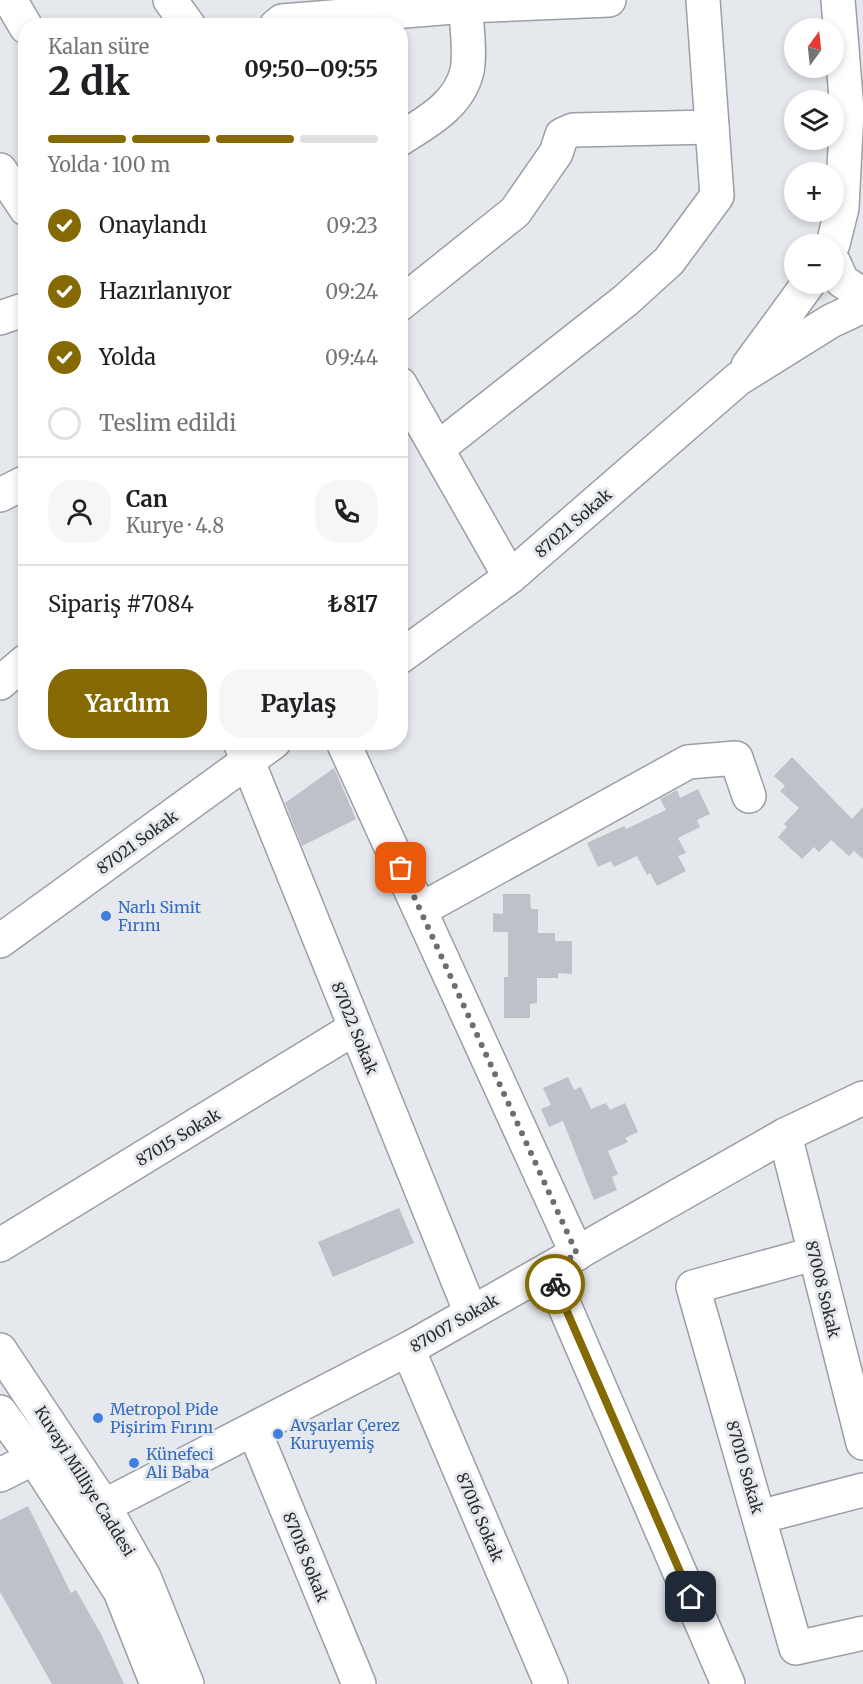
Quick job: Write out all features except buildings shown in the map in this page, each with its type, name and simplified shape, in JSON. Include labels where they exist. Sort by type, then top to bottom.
[{"type":"street","points":[[5,0],[12,3],[21,18]]},
{"type":"street","points":[[170,0],[183,18]]},
{"type":"street","points":[[276,16],[609,0]]},
{"type":"street","points":[[437,449],[626,300],[669,261],[717,196],[703,0]]},
{"type":"street","points":[[837,234],[842,208],[847,110],[838,0]]},
{"type":"street","points":[[408,134],[436,117],[454,98],[466,71],[466,6]]},
{"type":"street","points":[[847,110],[863,152]]},
{"type":"street","points":[[408,298],[515,212],[556,153],[562,135],[573,130],[712,127]]},
{"type":"street","points":[[0,170],[18,197]]},
{"type":"street","points":[[840,234],[850,221],[863,216]]},
{"type":"street","points":[[844,282],[863,295]]},
{"type":"street","points":[[738,379],[801,294]]},
{"type":"street","points":[[738,379],[831,321],[863,306]]},
{"type":"street","points":[[0,318],[18,312]]},
{"type":"street","name":"87021 Sokak","points":[[408,651],[510,577],[738,379]]},
{"type":"street","points":[[408,398],[510,577]]},
{"type":"street","points":[[0,495],[18,486]]},
{"type":"street","points":[[0,683],[18,668]]},
{"type":"street","name":"87021 Sokak","points":[[0,941],[251,750]]},
{"type":"street","name":"87022 Sokak","points":[[255,750],[355,1028],[471,1313]]},
{"type":"street","points":[[347,750],[577,1254]]},
{"type":"street","points":[[420,910],[688,762],[736,758],[749,796]]},
{"type":"street","name":"87015 Sokak","points":[[0,1245],[355,1028]]},
{"type":"street","name":"87007 Sokak","points":[[104,1506],[408,1349],[785,1135],[863,1098]]},
{"type":"street","name":"87008 Sokak","points":[[785,1135],[813,1254],[863,1443]]},
{"type":"street","name":"87010 Sokak","points":[[813,1254],[693,1287],[796,1648],[863,1633]]},
{"type":"street","points":[[549,1270],[728,1684]]},
{"type":"street","name":"87016 Sokak","points":[[408,1349],[551,1684]]},
{"type":"street","name":"Kuvayi Milliye Caddesi","points":[[0,1350],[104,1506],[144,1577],[187,1684]]},
{"type":"street","name":"Kuvayi Milliye Caddesi","points":[[0,1412],[34,1458],[120,1591],[157,1684]]},
{"type":"street","name":"87018 Sokak","points":[[254,1430],[358,1684]]},
{"type":"street","points":[[0,1475],[34,1458]]},
{"type":"street","points":[[759,1517],[863,1490]]},
{"type":"way so far","points":[[401,868],[577,1254],[549,1270],[555,1284]]},
{"type":"place","name":"Narlı Simit Fırını","points":[[106,916]]},
{"type":"place","name":"Metropol Pide Pişirim Fırını","points":[[98,1418]]},
{"type":"place","name":"Avşarlar Çerez Kuruyemiş","points":[[278,1434]]},
{"type":"place","name":"Künefeci Ali Baba","points":[[134,1463]]},
{"type":"route","points":[[555,1284],[691,1597]]}]
